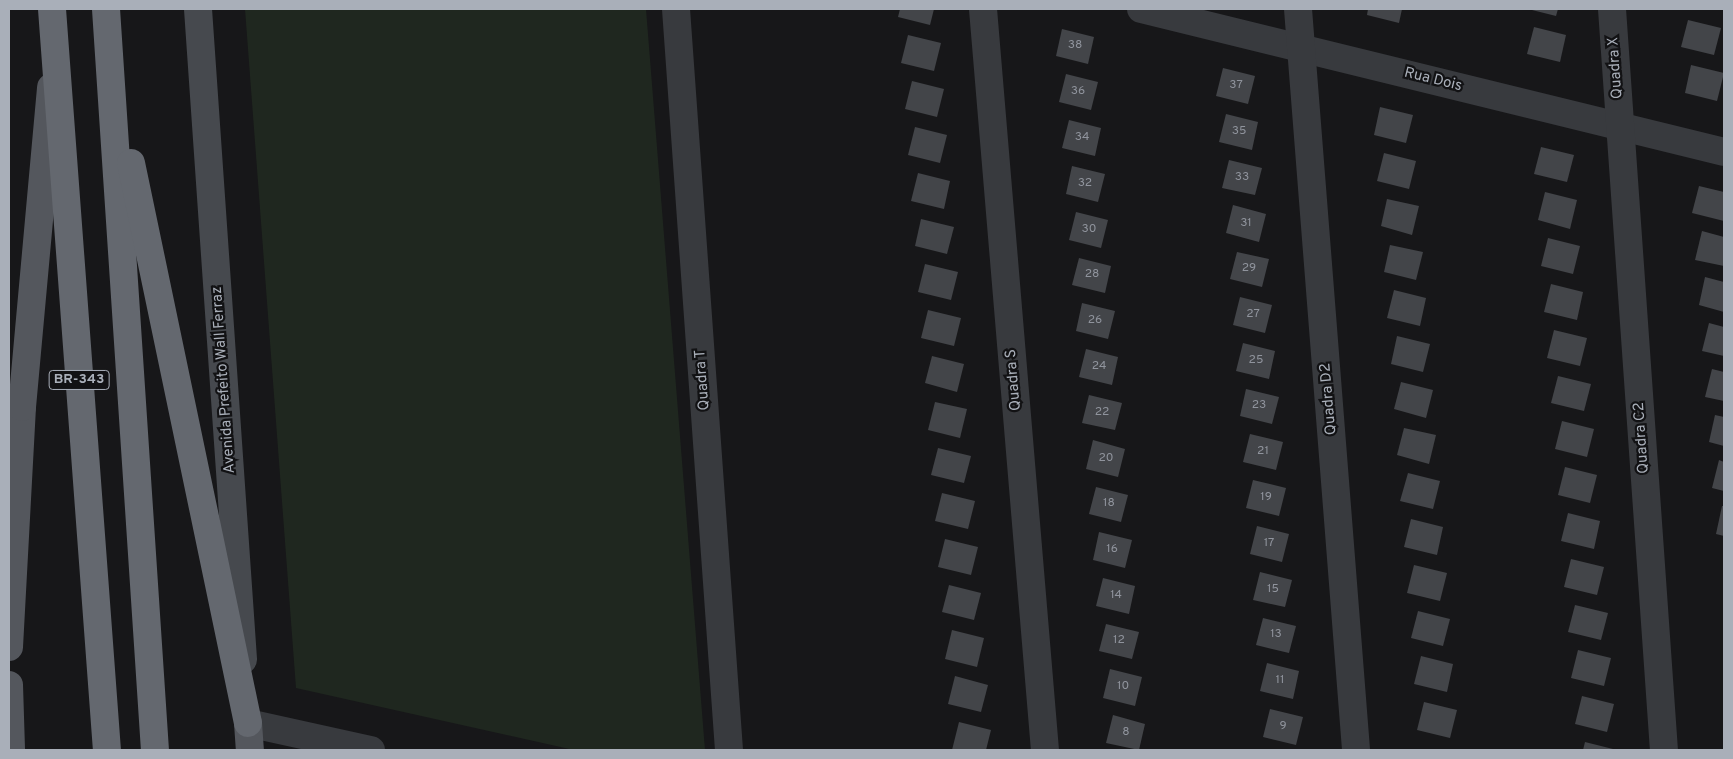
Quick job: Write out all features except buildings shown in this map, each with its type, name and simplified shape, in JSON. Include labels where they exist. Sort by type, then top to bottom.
[{"type":"highway","name":"BR-343","points":[[52,9],[107,750]]},
{"type":"highway","name":"BR-343","points":[[106,9],[155,750]]},
{"type":"highway","points":[[109,46],[162,323],[248,723]]},
{"type":"main road","points":[[9,647],[36,224],[55,48]]},
{"type":"main road","points":[[9,684],[12,750]]},
{"type":"main road","name":"Avenida Prefeito Wall Ferraz","points":[[248,723],[250,750]]},
{"type":"street","name":"Avenida Prefeito Wall Ferraz","points":[[198,9],[248,723]]},
{"type":"street","name":"Quadra T","points":[[676,9],[729,750]]},
{"type":"street","name":"Quadra S","points":[[983,9],[1045,750]]},
{"type":"street","name":"Rua Dois","points":[[1141,9],[1724,152]]},
{"type":"street","name":"Quadra D2","points":[[1298,9],[1356,750]]},
{"type":"street","name":"Quadra X","points":[[1612,9],[1620,127]]},
{"type":"street","name":"Quadra C2","points":[[1620,127],[1664,750]]},
{"type":"street","points":[[248,723],[370,750]]},
{"type":"shaded area","points":[[245,9],[646,9],[705,750],[574,750],[296,688]]}]
